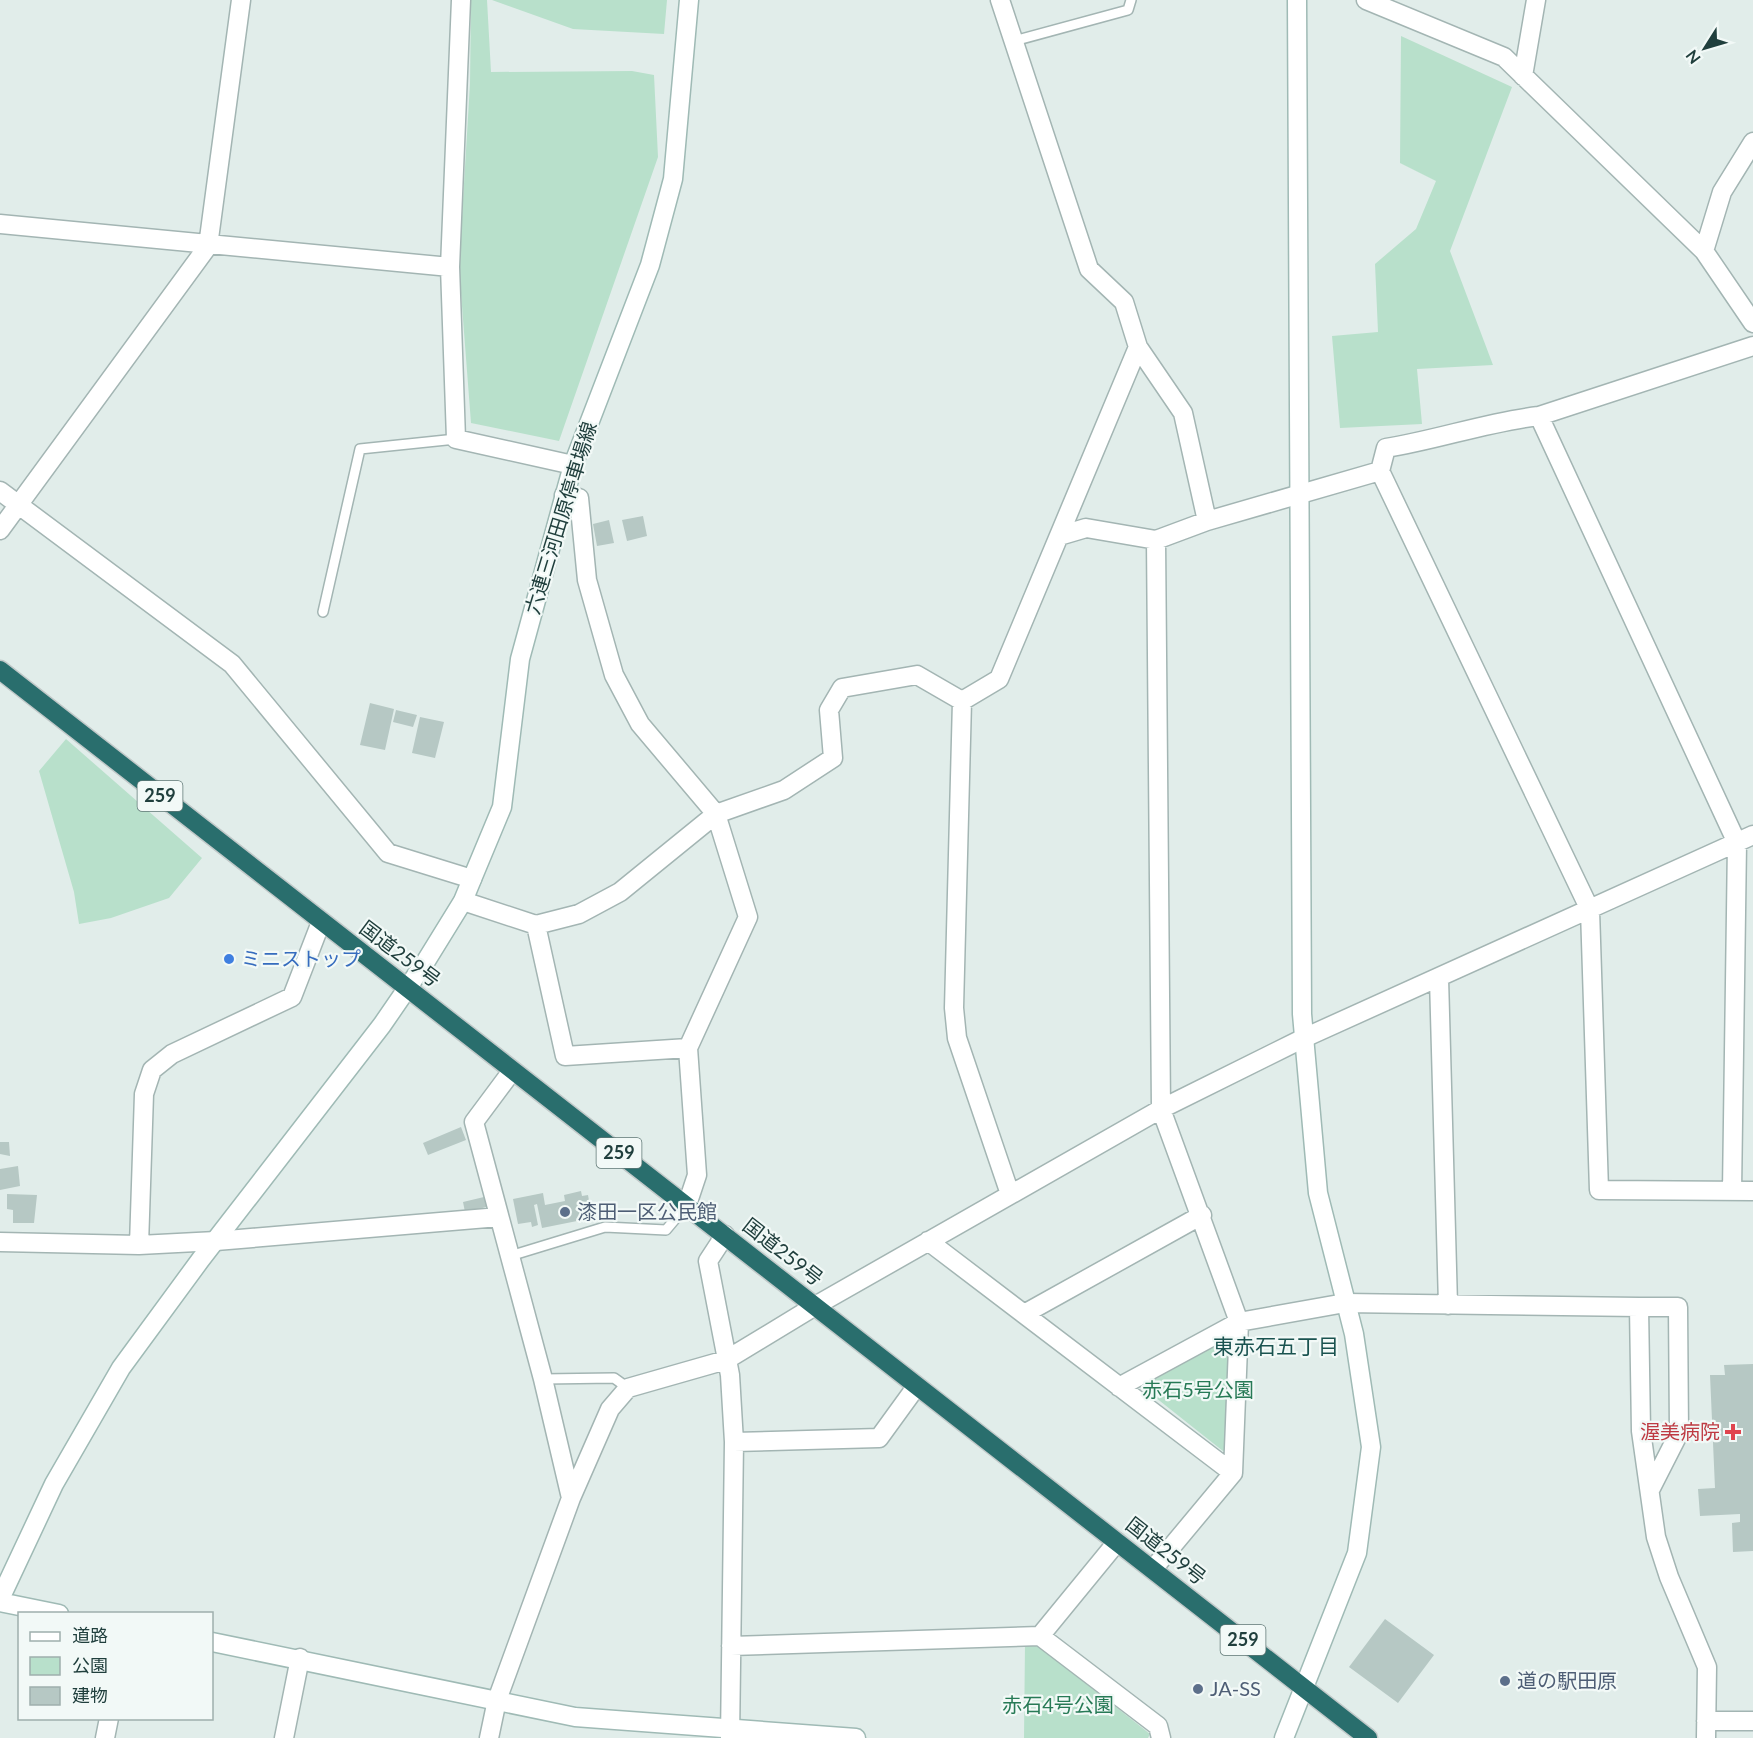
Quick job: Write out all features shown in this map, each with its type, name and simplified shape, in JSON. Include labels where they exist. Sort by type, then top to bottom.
[{"type":"highway","name":"国道259号","points":[[0,670],[1368,1738]]},
{"type":"street","points":[[0,530],[208,246],[241,0]]},
{"type":"street","points":[[461,0],[450,267],[456,439],[573,465]]},
{"type":"street","name":"六連三河田原停車場線","points":[[0,1600],[54,1484],[121,1368],[408,988],[463,900],[502,807],[520,659],[564,495],[573,465],[650,265],[673,179],[689,0]]},
{"type":"street","points":[[1000,0],[1089,269],[1124,302],[1138,347],[1183,413],[1207,521]]},
{"type":"street","points":[[1284,1738],[1358,1553],[1371,1448],[1354,1334],[1318,1194],[1304,1038],[1297,0]]},
{"type":"street","points":[[1366,0],[1504,57],[1704,251],[1753,323]]},
{"type":"street","points":[[1523,76],[1536,0]]},
{"type":"street","points":[[1704,251],[1722,192],[1753,142]]},
{"type":"street","points":[[0,224],[208,246],[450,267]]},
{"type":"street","points":[[1753,346],[1539,416],[1510,420],[1428,441],[1386,448],[1380,471],[1590,910],[1599,1190],[1753,1191]]},
{"type":"street","points":[[962,701],[999,679],[1138,347]]},
{"type":"street","points":[[1539,416],[1745,839],[1732,1191]]},
{"type":"street","points":[[1059,536],[1086,528],[1156,540],[1207,521],[1300,492],[1380,471]]},
{"type":"street","points":[[0,491],[232,664],[388,853],[472,879]]},
{"type":"street","points":[[564,495],[579,498],[586,580],[614,675],[640,724],[716,814],[748,917],[687,1048],[697,1175],[687,1205]]},
{"type":"street","points":[[1153,1569],[1233,1473],[1239,1322],[1202,1215],[1161,1109],[1156,540]]},
{"type":"street","points":[[463,900],[536,925],[579,914],[620,892],[716,814],[784,790],[833,758],[829,710],[842,688],[917,675],[962,701]]},
{"type":"street","points":[[962,701],[954,1008],[957,1038],[1011,1194]]},
{"type":"street","points":[[489,1738],[497,1700],[571,1498],[610,1409],[628,1388],[726,1360],[815,1306],[1161,1109],[1304,1038],[1745,839]]},
{"type":"street","points":[[139,1245],[144,1094],[152,1070],[172,1054],[292,997],[321,922]]},
{"type":"street","points":[[536,925],[565,1056],[687,1048]]},
{"type":"street","points":[[1439,978],[1449,1305]]},
{"type":"street","points":[[512,1071],[474,1122],[543,1379],[571,1498]]},
{"type":"street","points":[[1024,1314],[1202,1215]]},
{"type":"street","points":[[0,1242],[139,1245],[216,1241],[499,1217]]},
{"type":"street","points":[[725,1235],[708,1261],[730,1375],[734,1442],[730,1733]]},
{"type":"street","points":[[928,1241],[1233,1473]]},
{"type":"street","points":[[1119,1387],[1239,1322],[1345,1303],[1678,1307],[1679,1432],[1651,1488]]},
{"type":"street","points":[[1639,1307],[1641,1431],[1651,1488],[1656,1537],[1669,1577],[1707,1666],[1706,1730],[1753,1721]]},
{"type":"street","points":[[734,1442],[879,1438],[916,1387]]},
{"type":"street","points":[[1040,1636],[1118,1542]]},
{"type":"street","points":[[0,1600],[51,1612]]},
{"type":"street","points":[[731,1646],[1040,1636],[1158,1726],[1161,1738]]},
{"type":"street","points":[[213,1642],[300,1658],[575,1717],[730,1733],[856,1738]]},
{"type":"street","points":[[284,1738],[300,1658]]},
{"type":"street","points":[[105,1738],[109,1720]]},
{"type":"lane","points":[[1014,41],[1128,10],[1131,0]]},
{"type":"lane","points":[[323,612],[360,449],[456,439]]},
{"type":"lane","points":[[510,1256],[604,1227],[666,1230],[687,1205]]},
{"type":"lane","points":[[543,1379],[614,1378],[628,1388]]},
{"type":"green space","points":[[471,0],[487,0],[491,72],[632,71],[654,75],[658,157],[559,441],[471,423],[459,267],[470,84]]},
{"type":"green space","points":[[492,0],[667,0],[664,34],[573,29]]},
{"type":"green space","points":[[1401,36],[1512,87],[1450,251],[1493,365],[1417,369],[1422,424],[1340,428],[1332,336],[1378,332],[1375,264],[1416,229],[1436,181],[1400,163]]},
{"type":"green space","points":[[66,739],[202,858],[169,898],[111,918],[79,924],[74,892],[39,771]]},
{"type":"green space","name":"赤石5号公園","points":[[1233,1331],[1228,1455],[1141,1386]]},
{"type":"green space","name":"赤石4号公園","points":[[1025,1644],[1040,1647],[1150,1734],[1148,1738],[1024,1738]]},
{"type":"building","points":[[643,516],[647,536],[627,541],[622,520]]},
{"type":"building","points":[[609,520],[614,543],[597,546],[593,524]]},
{"type":"building","points":[[370,703],[394,709],[385,750],[360,745]]},
{"type":"building","points":[[396,710],[417,715],[413,727],[393,722]]},
{"type":"building","points":[[420,717],[444,722],[435,758],[412,753]]},
{"type":"building","points":[[461,1127],[466,1140],[428,1155],[423,1143]]},
{"type":"building","points":[[0,1142],[9,1142],[10,1156],[0,1154]]},
{"type":"building","points":[[18,1166],[20,1186],[0,1190],[0,1169]]},
{"type":"building","name":"漆田一区公民館","points":[[581,1191],[582,1196],[588,1195],[592,1218],[542,1228],[537,1204],[534,1205],[538,1225],[532,1227],[531,1222],[518,1224],[513,1199],[543,1193],[545,1205],[565,1201],[564,1195]]},
{"type":"building","points":[[7,1194],[37,1195],[34,1223],[13,1223],[13,1210],[7,1209]]},
{"type":"building","points":[[484,1197],[487,1207],[465,1212],[463,1202]]},
{"type":"building","name":"渥美病院","points":[[1753,1364],[1753,1551],[1733,1552],[1732,1523],[1740,1522],[1740,1514],[1700,1516],[1698,1489],[1715,1488],[1710,1375],[1725,1375],[1724,1365]]},
{"type":"building","points":[[1385,1619],[1434,1655],[1398,1703],[1349,1667]]},
{"type":"place","name":"ミニストップ","points":[[229,959]]},
{"type":"place","name":"漆田一区公民館","points":[[565,1212]]},
{"type":"place","name":"渥美病院","points":[[1733,1432]]},
{"type":"place","name":"道の駅田原","points":[[1505,1681]]},
{"type":"place","name":"JA-SS","points":[[1198,1689]]},
{"type":"district","name":"東赤石五丁目","points":[[1276,1347]]}]
